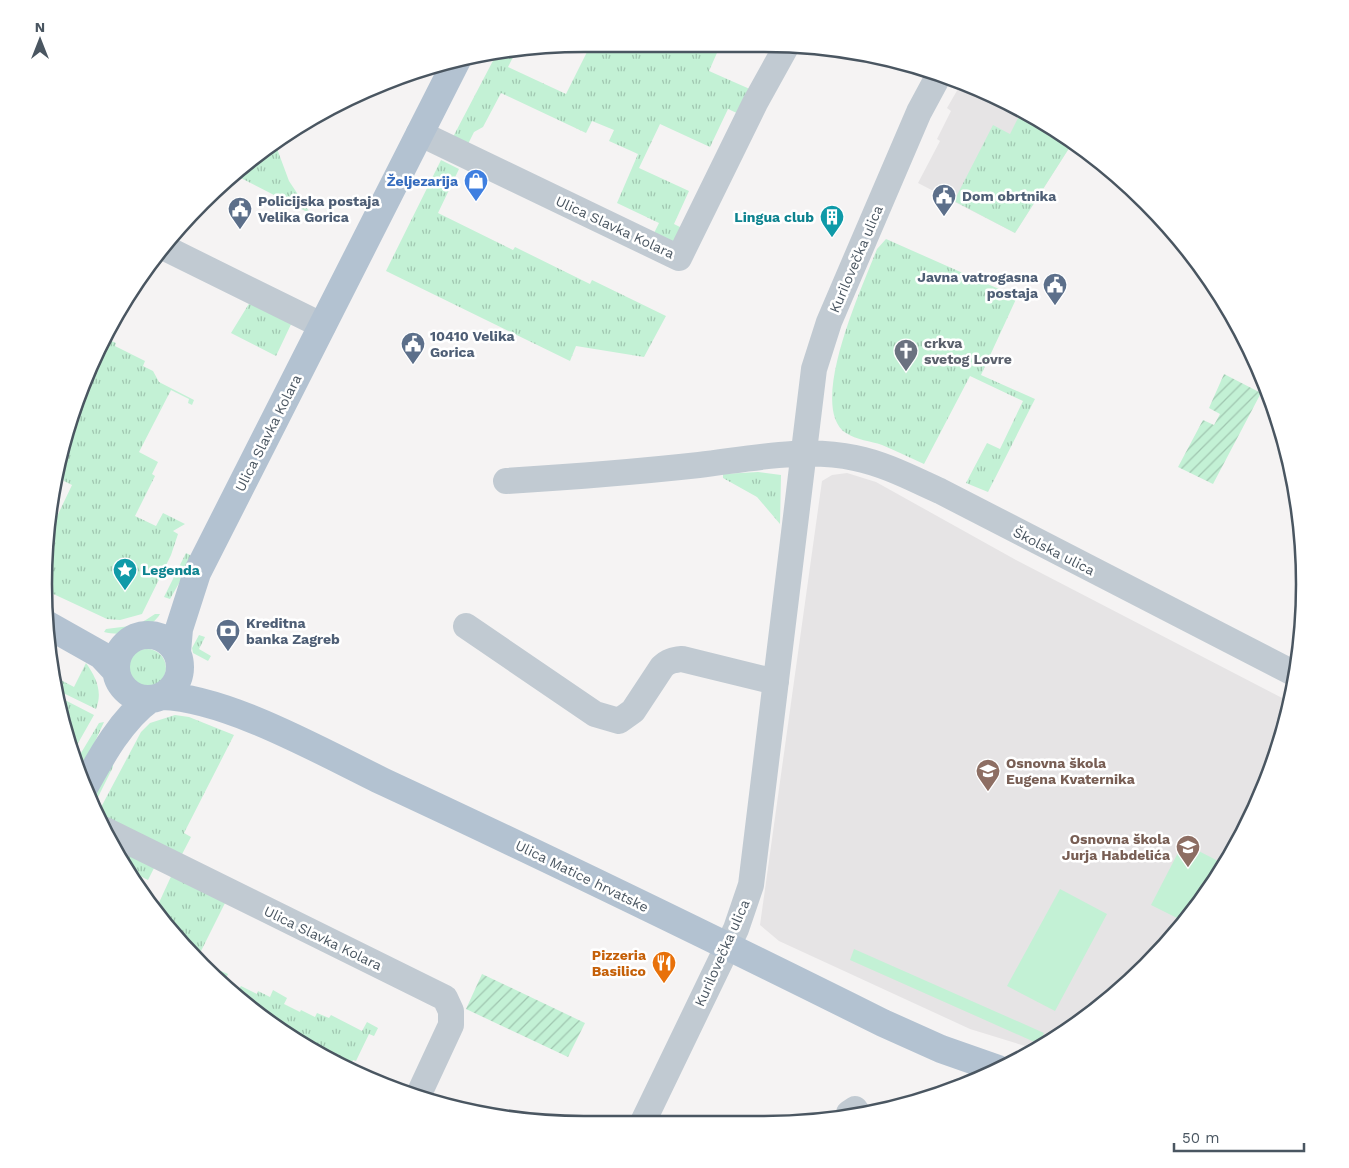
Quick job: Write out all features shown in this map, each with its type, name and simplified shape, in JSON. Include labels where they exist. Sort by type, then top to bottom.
[{"type":"main road","name":"Ulica Slavka Kolara","points":[[150,635],[163,622],[197,573],[452,70]]},
{"type":"main road","name":"Ulica Slavka Kolara","points":[[177,652],[179,629],[197,573]]},
{"type":"main road","points":[[55,629],[102,655],[130,694],[156,697]]},
{"type":"main road","points":[[89,778],[100,758],[135,711],[169,691],[178,677],[180,665],[177,652],[166,640],[150,635],[135,637],[124,645],[119,652],[117,704],[100,758]]},
{"type":"main road","name":"Ulica Matice hrvatske","points":[[156,697],[201,702],[270,728],[941,1049],[989,1066]]},
{"type":"street","name":"Ulica Slavka Kolara","points":[[419,133],[680,258],[755,103],[783,53]]},
{"type":"street","name":"Kurilovečka ulica","points":[[646,1116],[740,919],[751,885],[814,369],[829,322],[920,112],[936,81]]},
{"type":"street","points":[[170,250],[322,326]]},
{"type":"street","points":[[506,481],[609,475],[805,454]]},
{"type":"street","name":"Školska ulica","points":[[805,454],[854,458],[872,463],[932,488],[1289,671]]},
{"type":"street","points":[[466,626],[578,703],[608,720],[619,722],[633,711],[666,662],[682,659],[776,682]]},
{"type":"street","name":"Ulica Slavka Kolara","points":[[116,836],[445,998],[451,1011],[450,1025],[421,1089]]},
{"type":"shaded area","points":[[958,89],[1000,107],[1069,148],[1015,233],[918,183],[940,141],[937,139],[951,111],[947,108]]},
{"type":"shaded area","name":"Osnovna škola Eugena Kvaternika","points":[[847,473],[876,482],[1016,560],[1283,699],[1268,755],[1242,819],[1225,850],[1187,908],[1141,960],[1115,984],[1089,1006],[1027,1046],[970,1029],[779,941],[760,925],[822,481],[832,475]]},
{"type":"green space","points":[[587,52],[717,52],[709,71],[752,90],[739,114],[728,109],[710,147],[660,124],[639,168],[689,191],[674,224],[686,230],[673,244],[653,235],[659,223],[617,203],[638,154],[609,141],[614,130],[592,121],[586,133],[501,93],[483,127],[474,132],[468,144],[453,137],[493,61],[513,57],[508,67],[566,94]]},
{"type":"green space","points":[[1018,117],[1069,148],[1015,233],[954,201],[993,125],[1010,134]]},
{"type":"green space","points":[[277,150],[289,181],[311,214],[241,178]]},
{"type":"green space","points":[[441,160],[459,169],[438,213],[513,250],[515,247],[590,284],[592,280],[666,316],[644,357],[576,346],[570,361],[386,271]]},
{"type":"green space","points":[[886,239],[1017,297],[981,375],[1035,399],[988,492],[966,483],[987,443],[1000,449],[1023,401],[970,376],[924,464],[882,445],[859,439],[846,433],[835,419],[832,398],[835,372],[842,344],[851,315],[877,249]]},
{"type":"green space","points":[[250,302],[294,318],[276,356],[231,333]]},
{"type":"green space","points":[[111,341],[116,343],[115,346],[145,361],[143,366],[153,371],[159,382],[194,400],[192,405],[188,403],[189,399],[171,390],[139,452],[158,462],[152,474],[155,476],[135,516],[156,526],[163,513],[185,524],[173,531],[178,534],[171,555],[142,614],[120,620],[107,619],[53,594],[57,517],[72,485],[64,481],[71,446],[81,413]]},
{"type":"green space","points":[[1224,374],[1261,394],[1213,484],[1178,467],[1203,420],[1214,425],[1220,414],[1209,408]]},
{"type":"green space","points":[[758,472],[781,475],[780,524],[757,497],[723,478],[723,474]]},
{"type":"green space","points":[[186,553],[194,557],[170,599],[164,597]]},
{"type":"green space","points":[[155,614],[160,614],[150,625],[135,631],[119,634],[104,632],[106,629],[138,625]]},
{"type":"green space","points":[[199,635],[205,637],[199,649],[211,656],[208,661],[193,653],[192,648]]},
{"type":"green space","points":[[147,649],[161,654],[166,668],[161,682],[147,687],[133,682],[128,668],[133,654]]},
{"type":"green space","points":[[86,663],[93,674],[99,691],[96,709],[64,694],[62,680],[74,687]]},
{"type":"green space","points":[[66,701],[94,715],[78,744]]},
{"type":"green space","points":[[175,715],[189,717],[234,735],[184,833],[191,837],[179,860],[111,826],[101,806],[141,732],[150,723]]},
{"type":"green space","points":[[104,722],[84,764],[81,754],[99,723]]},
{"type":"green space","points":[[113,763],[113,767],[98,798],[94,790]]},
{"type":"green space","points":[[1183,843],[1218,861],[1178,919],[1151,905]]},
{"type":"green space","points":[[121,845],[157,862],[148,880],[140,875]]},
{"type":"green space","points":[[174,870],[228,897],[201,952],[159,903]]},
{"type":"green space","points":[[1060,889],[1107,914],[1055,1011],[1007,986]]},
{"type":"green space","points":[[854,949],[1044,1033],[1042,1037],[1034,1042],[850,960]]},
{"type":"green space","points":[[221,972],[228,974],[227,977]]},
{"type":"green space","points":[[482,974],[585,1023],[568,1057],[466,1009]]},
{"type":"green space","points":[[241,986],[257,994],[258,991],[270,997],[273,990],[287,998],[284,1004],[300,1012],[301,1010],[315,1017],[317,1013],[329,1018],[331,1015],[362,1031],[367,1022],[378,1028],[374,1036],[369,1034],[356,1061],[353,1060],[352,1062],[349,1061],[289,1026],[260,1006],[239,988]]},
{"type":"place","name":"Željezarija","points":[[476,202]]},
{"type":"place","name":"Dom obrtnika","points":[[944,217]]},
{"type":"place","name":"Policijska postaja Velika Gorica","points":[[240,230]]},
{"type":"place","name":"Lingua club","points":[[832,238]]},
{"type":"place","name":"Javna vatrogasna postaja","points":[[1055,306]]},
{"type":"place","name":"10410 Velika Gorica","points":[[413,365]]},
{"type":"place","name":"crkva svetog Lovre","points":[[906,372]]},
{"type":"place","name":"Legenda","points":[[125,591]]},
{"type":"place","name":"Kreditna banka Zagreb","points":[[228,652]]},
{"type":"place","name":"Osnovna škola Eugena Kvaternika","points":[[988,792]]},
{"type":"place","name":"Osnovna škola Jurja Habdelića","points":[[1188,868]]},
{"type":"place","name":"Pizzeria Basilico","points":[[664,984]]}]
